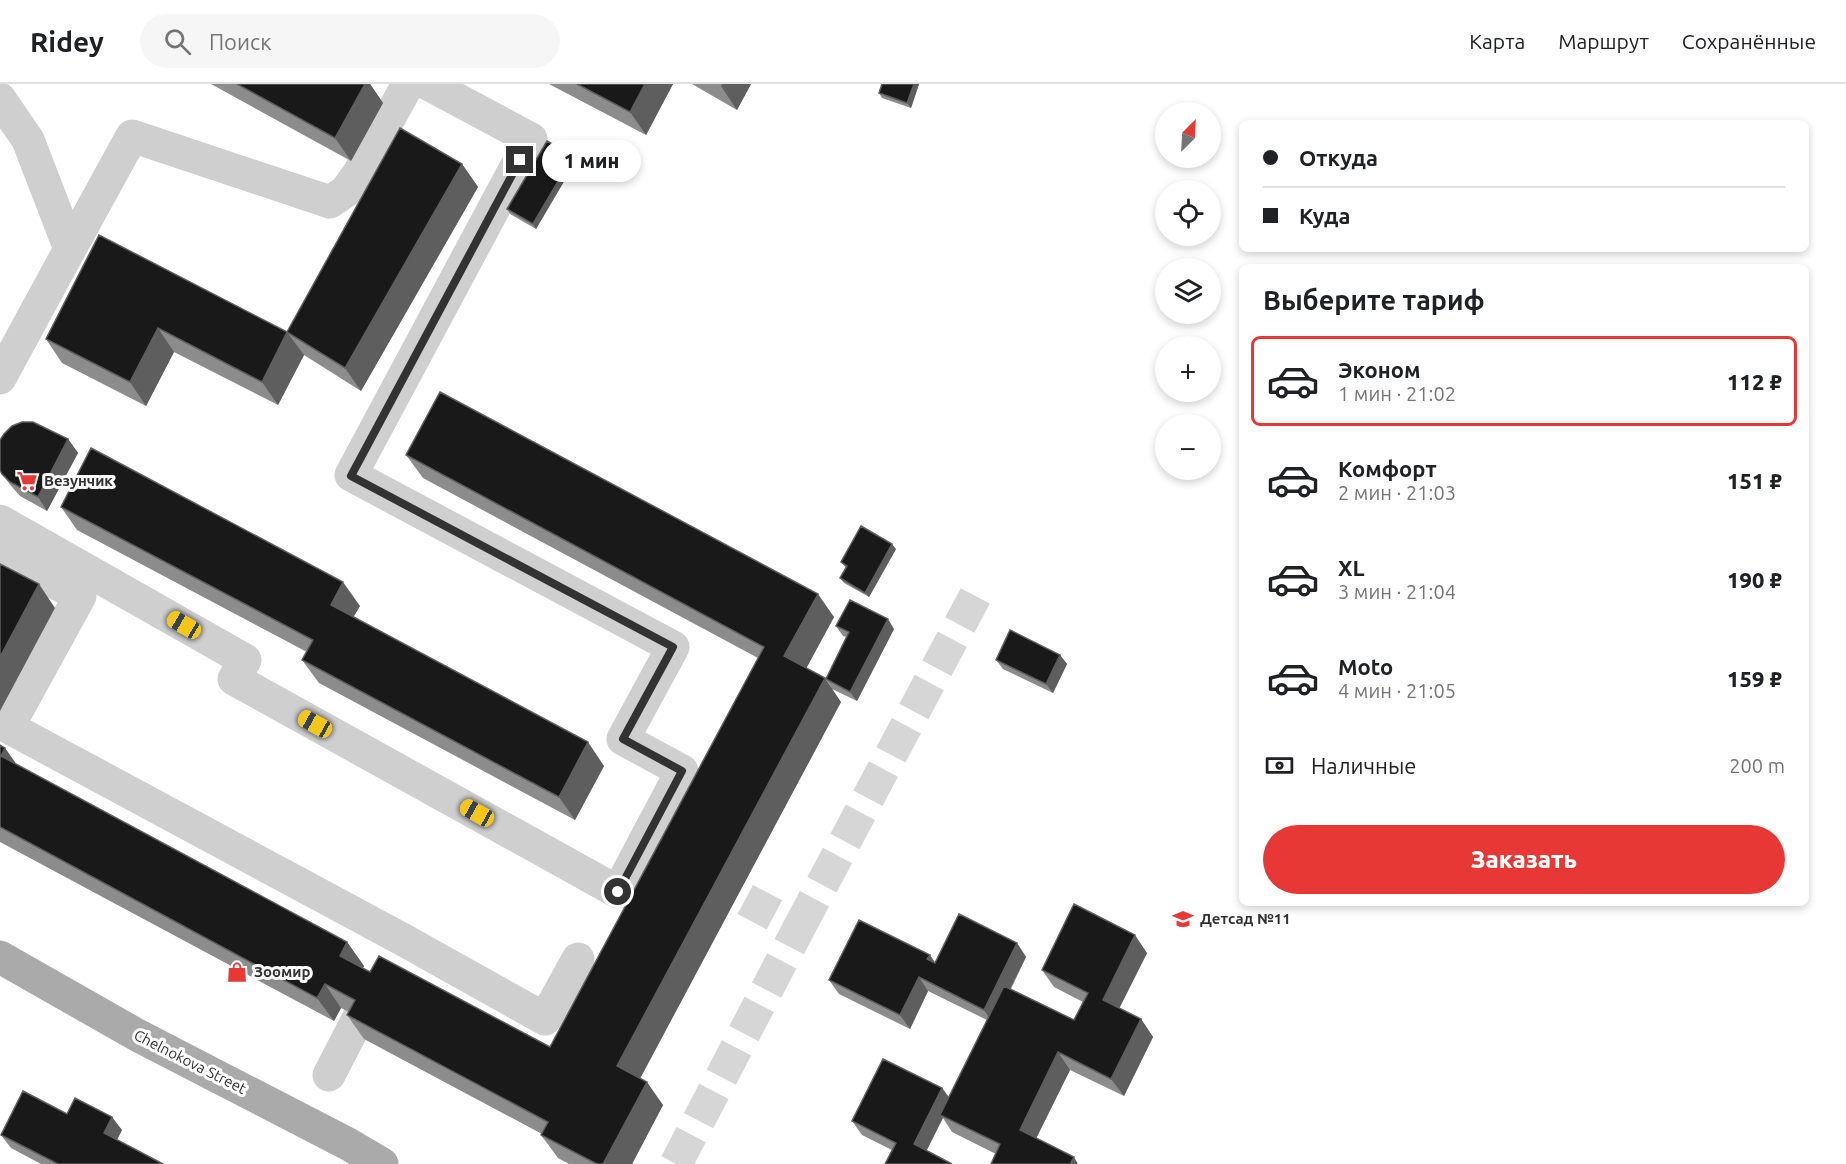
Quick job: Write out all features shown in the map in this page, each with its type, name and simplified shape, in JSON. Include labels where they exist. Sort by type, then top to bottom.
[{"type":"main road","name":"Chelnokova Street","points":[[0,957],[137,1035],[348,1144],[382,1164]]},
{"type":"street","points":[[0,378],[132,136],[330,202],[346,192],[359,173],[408,84]]},
{"type":"street","points":[[0,521],[245,660],[234,679],[618,892],[682,771],[623,739],[673,647],[351,476],[531,139],[428,84]]},
{"type":"street","points":[[0,99],[28,140],[69,249]]},
{"type":"street","points":[[0,553],[80,596],[8,727],[400,938],[545,1019],[578,959]]},
{"type":"street","points":[[643,844],[678,863]]},
{"type":"street","points":[[384,968],[400,938]]},
{"type":"street","points":[[329,1075],[358,1017]]},
{"type":"building","points":[[237,84],[365,84],[335,138]]},
{"type":"building","points":[[577,84],[645,84],[630,112]]},
{"type":"building","points":[[882,84],[914,84],[907,103],[879,93]]},
{"type":"building","points":[[400,128],[462,164],[345,368],[287,332]]},
{"type":"building","points":[[547,141],[573,156],[533,224],[507,209]]},
{"type":"building","points":[[99,235],[287,332],[262,382],[158,328],[130,382],[46,339]]},
{"type":"building","points":[[440,392],[818,594],[784,656],[825,678],[617,1066],[647,1082],[603,1164],[597,1164],[541,1135],[548,1122],[347,1015],[355,1000],[325,984],[317,998],[0,827],[0,745],[5,748],[1,756],[347,942],[340,956],[370,972],[379,956],[550,1047],[764,647],[406,455]]},
{"type":"building","points":[[22,422],[33,422],[68,439],[38,497],[10,482],[0,470],[0,440],[12,426]]},
{"type":"building","points":[[91,448],[343,582],[331,605],[588,742],[559,797],[302,660],[313,640],[61,507]]},
{"type":"building","points":[[861,526],[892,544],[865,593],[840,578],[847,566],[841,562]]},
{"type":"building","points":[[0,564],[39,584],[0,657]]},
{"type":"building","points":[[850,600],[888,619],[850,692],[826,679],[849,632],[836,626]]},
{"type":"building","points":[[1010,630],[1060,655],[1046,684],[996,660]]},
{"type":"building","points":[[1074,904],[1135,935],[1103,1000],[1141,1019],[1111,1079],[1058,1052],[1020,1130],[1074,1157],[1070,1164],[991,1164],[1000,1144],[940,1115],[1004,986],[1074,1020],[1088,993],[1042,970]]},
{"type":"building","points":[[959,914],[1017,943],[984,1010],[919,977],[900,1015],[829,980],[859,920],[930,955],[927,959],[935,963]]},
{"type":"building","points":[[883,1059],[942,1088],[914,1144],[952,1164],[885,1164],[896,1143],[852,1121]]},
{"type":"building","points":[[23,1091],[67,1114],[75,1098],[112,1117],[104,1133],[163,1164],[58,1164],[1,1135]]},
{"type":"tunnel","points":[[799,928],[980,587]]},
{"type":"tunnel","points":[[676,1164],[799,928],[699,875]]},
{"type":"place","name":"Везунчик","points":[[27,481]]},
{"type":"place","name":"Детсад №11","points":[[1183,919]]},
{"type":"place","name":"Зоомир","points":[[237,972]]},
{"type":"route","points":[[520,160],[351,476],[673,647],[623,739],[682,771],[618,892]]}]
